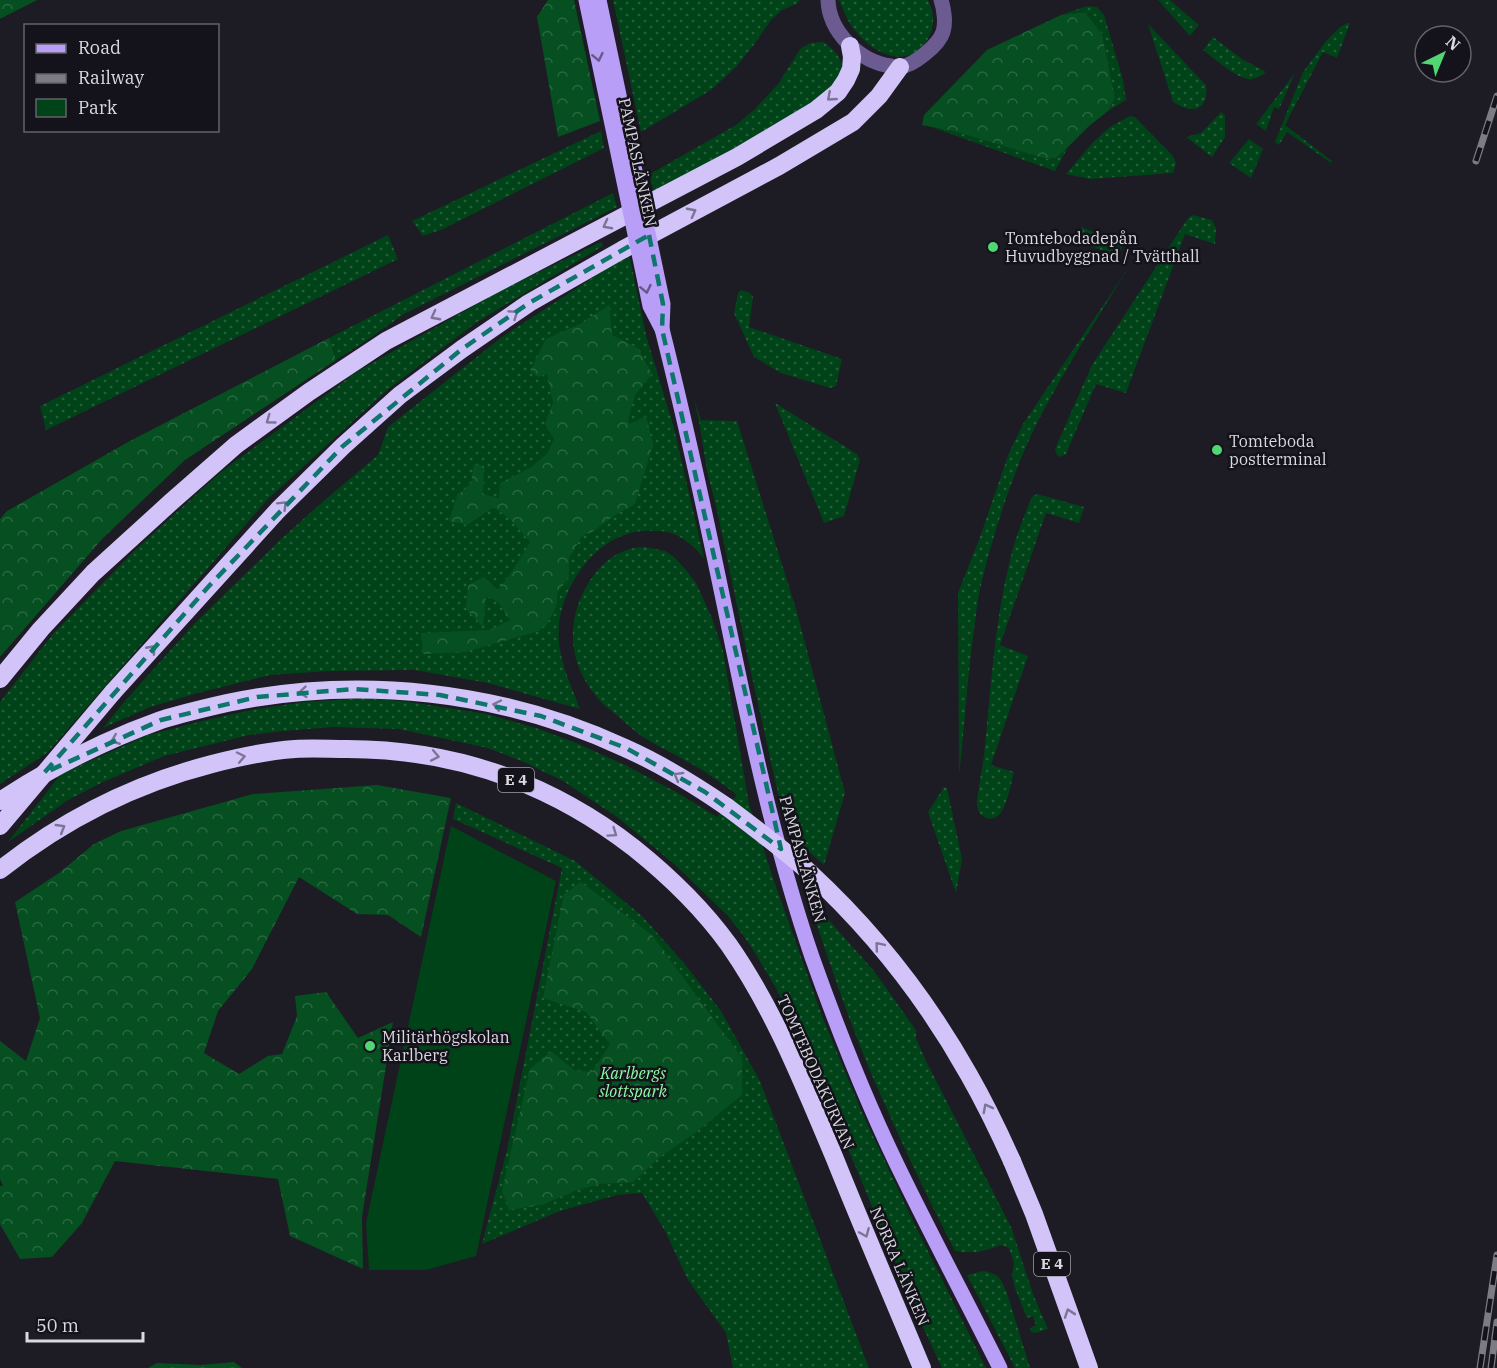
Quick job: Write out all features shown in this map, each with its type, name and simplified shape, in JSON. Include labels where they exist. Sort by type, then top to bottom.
[{"type":"highway","points":[[0,679],[41,629],[93,573],[236,445],[309,392],[386,341],[737,157],[816,110],[838,92],[846,81],[851,69],[850,46]]},
{"type":"highway","points":[[0,826],[113,692],[278,510],[343,446],[400,395],[529,303],[779,166],[852,122],[879,96],[900,67]]},
{"type":"highway","name":"E 4","points":[[0,801],[30,781],[75,758],[161,720],[199,709],[257,697],[306,692],[354,689],[450,696],[541,716],[626,748],[705,792],[774,843],[809,873],[870,936],[898,969],[931,1014],[970,1076],[1012,1161],[1047,1248],[1089,1368]]},
{"type":"highway","name":"TOMTEBODAKURVAN","points":[[6,865],[64,826],[120,796],[176,774],[261,753],[318,748],[396,750],[457,761],[526,784],[582,812],[622,839],[667,876],[728,944],[782,1036],[843,1179]]},
{"type":"highway","name":"NORRA LÄNKEN","points":[[843,1179],[922,1368]]},
{"type":"main road","name":"PAMPASLÄNKEN","points":[[586,0],[650,306],[662,329],[682,411],[754,746],[812,954],[847,1050],[904,1179],[1000,1368]]},
{"type":"main road","name":"PAMPASLÄNKEN","points":[[599,0],[663,304],[662,329]]},
{"type":"street","points":[[828,0],[836,27],[850,46],[869,59],[884,65],[900,67],[923,55],[939,40],[943,32],[944,21],[941,0]]},
{"type":"highlighted area","points":[[649,235],[663,304],[662,329],[781,849],[705,792],[626,748],[541,716],[440,695],[354,689],[257,697],[161,720],[44,773],[209,586],[343,446],[462,349],[529,303]]},
{"type":"green space","points":[[0,0],[37,0],[0,19]]},
{"type":"green space","points":[[548,0],[574,0],[600,121],[558,137],[537,17]]},
{"type":"green space","points":[[613,0],[800,0],[782,10],[771,20],[736,67],[711,90],[641,132]]},
{"type":"green space","points":[[839,0],[928,0],[933,16],[931,32],[925,44],[916,52],[897,57],[886,54],[875,49],[857,33]]},
{"type":"green space","points":[[1158,0],[1170,0],[1199,25],[1190,36]]},
{"type":"green space","points":[[1087,6],[1097,7],[1104,15],[1123,80],[1126,100],[1108,111],[1115,98],[1102,34],[1085,12],[1061,15]]},
{"type":"green space","points":[[1085,12],[1102,34],[1115,98],[1108,111],[1056,158],[1046,159],[957,132],[922,125],[924,115],[987,50],[1061,15]]},
{"type":"green space","points":[[1350,23],[1337,58],[1323,52],[1285,125],[1332,161],[1331,163],[1287,132],[1279,145],[1275,142],[1303,72],[1326,41],[1340,27]]},
{"type":"green space","points":[[1148,24],[1206,85],[1205,101],[1198,108],[1187,108],[1173,102]]},
{"type":"green space","points":[[1213,37],[1242,59],[1266,72],[1251,79],[1230,71],[1203,50]]},
{"type":"green space","points":[[823,42],[837,55],[842,66],[841,78],[834,88],[819,100],[654,194],[650,174],[736,125],[755,109],[779,83],[800,49],[810,43]]},
{"type":"green space","points":[[1295,73],[1279,109],[1274,107],[1266,131],[1256,124]]},
{"type":"green space","points":[[1221,112],[1225,115],[1225,137],[1212,157],[1186,137],[1201,133]]},
{"type":"green space","points":[[1130,116],[1135,117],[1173,156],[1176,163],[1173,173],[1091,179],[1066,174],[1094,141],[1110,127]]},
{"type":"green space","points":[[931,127],[957,132],[1046,159],[1056,158],[1068,147],[1055,171]]},
{"type":"green space","points":[[601,131],[604,148],[443,229],[423,236],[412,221]]},
{"type":"green space","points":[[1249,139],[1263,149],[1251,178],[1229,163]]},
{"type":"green space","points":[[613,193],[617,207],[404,314],[336,360],[329,338]]},
{"type":"green space","points":[[1192,215],[1212,220],[1216,228],[1215,244],[1185,234],[1126,393],[1096,384],[1066,454],[1060,457],[1055,449],[1092,365]]},
{"type":"green space","points":[[1081,227],[1119,242],[1122,246],[1121,250],[1116,255],[1077,241]]},
{"type":"green space","points":[[388,235],[398,259],[46,430],[40,406]]},
{"type":"green space","points":[[601,242],[603,246],[477,322],[386,391],[268,499],[47,753],[0,784],[0,702],[52,635],[135,550],[222,471],[358,371],[500,291]]},
{"type":"green space","points":[[629,254],[646,335],[674,428],[704,558],[680,537],[668,532],[654,531],[635,532],[618,538],[589,559],[569,590],[559,625],[562,658],[580,709],[488,683],[415,670],[329,671],[270,675],[198,693],[150,707],[103,728],[195,623],[280,540],[378,455],[388,427],[502,337]]},
{"type":"green space","points":[[1129,267],[1070,363],[1038,421],[1004,503],[978,599],[959,775],[958,593],[1009,453],[1023,424]]},
{"type":"green space","points":[[741,290],[750,293],[753,297],[749,327],[842,359],[836,386],[830,388],[781,373],[754,357],[734,313],[738,293]]},
{"type":"green space","points":[[609,305],[612,335],[638,348],[652,374],[635,395],[627,425],[646,416],[653,444],[635,504],[615,515],[594,531],[582,536],[569,558],[569,577],[558,592],[556,607],[547,624],[539,631],[465,652],[423,654],[421,633],[490,630],[510,620],[498,602],[486,596],[483,627],[466,609],[468,585],[484,577],[498,590],[530,542],[510,519],[494,507],[467,525],[449,521],[457,496],[471,483],[474,464],[484,466],[483,494],[499,498],[500,483],[530,468],[547,454],[554,439],[545,424],[553,403],[547,374],[538,377],[530,371],[546,339],[582,323]]},
{"type":"green space","points":[[329,338],[336,360],[185,460],[103,538],[0,657],[0,519],[7,511],[128,442]]},
{"type":"green space","points":[[694,399],[701,420],[737,421],[796,609],[845,793],[824,865],[786,829],[707,471]]},
{"type":"green space","points":[[775,403],[857,454],[860,460],[844,516],[824,523]]},
{"type":"green space","points":[[1037,494],[1084,507],[1079,523],[1046,513],[1000,645],[1028,656],[991,765],[1014,772],[1010,790],[1000,813],[991,819],[979,812],[977,800],[1000,608],[1016,539],[1032,497]]},
{"type":"green space","points":[[645,547],[665,551],[674,557],[696,583],[712,618],[723,651],[749,804],[822,1016],[860,1108],[986,1368],[942,1368],[914,1308],[818,1076],[777,990],[743,935],[727,915],[673,863],[617,817],[563,781],[488,748],[399,729],[334,727],[283,731],[249,735],[164,756],[68,800],[8,842],[61,774],[148,735],[256,709],[304,702],[367,698],[487,714],[539,729],[627,766],[717,817],[737,795],[707,773],[644,738],[633,729],[596,696],[580,671],[576,658],[573,644],[575,616],[590,580],[603,565],[618,554],[626,550]]},
{"type":"green space","points":[[377,785],[451,798],[421,937],[388,915],[357,914],[299,877],[252,969],[218,1011],[204,1053],[239,1074],[268,1056],[282,1054],[297,1016],[295,996],[326,992],[358,1038],[393,1022],[362,1217],[363,1269],[290,1236],[278,1179],[115,1161],[82,1223],[52,1257],[20,1259],[0,1224],[0,1186],[3,1186],[0,1179],[0,1041],[26,1061],[40,1018],[15,902],[59,873],[94,844],[121,831],[253,794]]},
{"type":"green space","points":[[944,787],[947,788],[962,859],[956,893],[928,812]]},
{"type":"green space","name":"Karlbergs slottspark","points":[[456,803],[575,861],[642,916],[684,963],[721,1011],[760,1081],[869,1368],[733,1368],[726,1333],[688,1280],[665,1231],[642,1193],[617,1195],[560,1211],[482,1244],[507,1150],[562,868],[453,819]]},
{"type":"green space","points":[[451,826],[556,881],[476,1256],[426,1270],[369,1270],[366,1223]]},
{"type":"green space","points":[[581,882],[652,935],[742,1058],[742,1095],[695,1133],[661,1156],[633,1182],[599,1184],[541,1205],[509,1210],[502,1191],[530,1069],[551,1051],[574,1070],[592,1072],[610,1044],[586,1012],[543,998],[564,894]]},
{"type":"green space","points":[[811,900],[874,971],[916,1030],[916,1038],[926,1061],[1011,1227],[1033,1294],[1048,1329],[1031,1332],[1030,1328],[1036,1325],[1033,1316],[1027,1318],[1015,1288],[1012,1275],[1014,1263],[1009,1248],[1001,1245],[978,1252],[955,1251],[923,1188],[865,1059],[825,951],[811,907]]},
{"type":"green space","points":[[983,1271],[996,1276],[1003,1284],[1030,1368],[1015,1368],[967,1275]]},
{"type":"green space","points":[[234,1362],[242,1368],[148,1368],[157,1363],[200,1365]]},
{"type":"railway","points":[[1476,161],[1497,96]]},
{"type":"railway","points":[[1480,1368],[1497,1255]]},
{"type":"railway","points":[[1491,1368],[1497,1322]]},
{"type":"place","name":"Tomtebodadepån Huvudbyggnad / Tvätthall","points":[[993,247]]},
{"type":"place","name":"Tomteboda postterminal","points":[[1217,450]]},
{"type":"place","name":"Militärhögskolan Karlberg","points":[[370,1046]]}]
